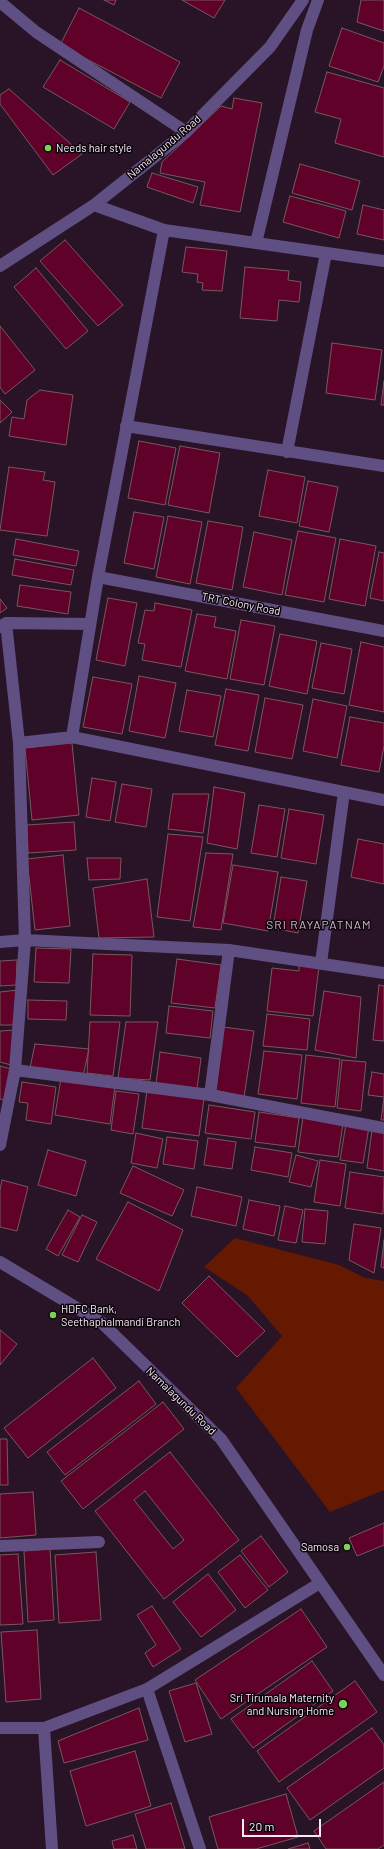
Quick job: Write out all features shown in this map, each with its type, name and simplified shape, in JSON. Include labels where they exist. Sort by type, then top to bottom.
[{"type":"street","name":"Namalagundu Road","points":[[0,266],[94,205],[186,132],[270,46],[303,0]]},
{"type":"street","points":[[256,243],[307,30],[318,0]]},
{"type":"street","points":[[0,2],[36,32],[186,132]]},
{"type":"street","points":[[94,205],[164,230],[384,262]]},
{"type":"street","points":[[72,737],[98,577],[164,230]]},
{"type":"street","points":[[286,452],[326,253]]},
{"type":"street","points":[[126,426],[384,466]]},
{"type":"street","name":"TRT Colony Road","points":[[98,577],[384,631]]},
{"type":"street","points":[[0,1145],[15,1070],[25,940],[19,743],[3,625],[90,624]]},
{"type":"street","points":[[19,743],[72,737],[384,800]]},
{"type":"street","points":[[321,963],[344,792]]},
{"type":"street","points":[[0,942],[25,940],[229,950],[384,973]]},
{"type":"street","points":[[210,1095],[229,950]]},
{"type":"street","points":[[15,1070],[210,1095],[384,1128]]},
{"type":"street","name":"Namalagundu Road","points":[[0,1262],[102,1323],[221,1439],[384,1675]]},
{"type":"street","points":[[0,1546],[99,1542]]},
{"type":"street","points":[[0,1728],[44,1728],[147,1689],[320,1583]]},
{"type":"street","points":[[147,1689],[200,1849]]},
{"type":"street","points":[[44,1728],[52,1849]]},
{"type":"shaded area","points":[[235,1238],[339,1265],[365,1278],[384,1281],[384,1490],[330,1512],[236,1388],[282,1336],[247,1295],[204,1267]]},
{"type":"building","points":[[104,0],[116,0],[114,5]]},
{"type":"building","points":[[182,0],[225,0],[214,18]]},
{"type":"building","points":[[361,0],[384,0],[384,31],[357,22]]},
{"type":"building","points":[[79,8],[180,62],[161,98],[60,45]]},
{"type":"building","points":[[342,28],[384,43],[384,66],[378,82],[329,66]]},
{"type":"building","points":[[60,60],[130,102],[114,129],[43,87]]},
{"type":"building","points":[[327,72],[384,88],[384,157],[335,143],[341,119],[315,112]]},
{"type":"building","points":[[9,89],[82,154],[53,175],[0,104],[0,95]]},
{"type":"building","points":[[234,98],[262,103],[240,212],[200,205],[205,182],[160,173],[162,162],[221,106],[232,109]]},
{"type":"building","points":[[300,164],[360,181],[352,210],[292,193]]},
{"type":"building","points":[[152,173],[198,187],[193,203],[147,187]]},
{"type":"building","points":[[290,196],[346,211],[339,238],[283,222]]},
{"type":"building","points":[[363,205],[384,210],[384,240],[357,234]]},
{"type":"building","points":[[65,240],[123,305],[98,326],[40,261]]},
{"type":"building","points":[[186,247],[227,251],[222,291],[202,290],[203,283],[197,282],[198,274],[182,272]]},
{"type":"building","points":[[245,267],[289,271],[288,280],[301,282],[299,302],[279,300],[277,321],[240,318]]},
{"type":"building","points":[[36,268],[88,331],[66,349],[14,287]]},
{"type":"building","points":[[0,326],[35,370],[5,394],[0,387]]},
{"type":"building","points":[[332,343],[382,350],[375,400],[326,393]]},
{"type":"building","points":[[384,381],[384,405],[381,405]]},
{"type":"building","points":[[40,390],[73,395],[66,445],[9,436],[12,417],[24,419],[27,400]]},
{"type":"building","points":[[0,400],[12,412],[0,423]]},
{"type":"building","points":[[139,441],[176,448],[165,505],[128,498]]},
{"type":"building","points":[[180,446],[220,453],[209,513],[168,505]]},
{"type":"building","points":[[9,467],[45,472],[43,480],[55,482],[47,536],[0,530]]},
{"type":"building","points":[[268,470],[305,477],[297,523],[259,516]]},
{"type":"building","points":[[308,481],[338,487],[329,532],[299,526]]},
{"type":"building","points":[[134,512],[164,517],[154,569],[124,563]]},
{"type":"building","points":[[168,516],[202,522],[190,584],[156,577]]},
{"type":"building","points":[[208,521],[243,527],[232,590],[196,583]]},
{"type":"building","points":[[298,531],[336,538],[324,602],[285,595]]},
{"type":"building","points":[[254,532],[292,540],[282,595],[243,587]]},
{"type":"building","points":[[16,539],[79,551],[76,566],[13,555]]},
{"type":"building","points":[[340,539],[376,546],[365,606],[329,599]]},
{"type":"building","points":[[379,552],[384,553],[384,601],[370,598]]},
{"type":"building","points":[[15,559],[74,570],[71,585],[12,575]]},
{"type":"building","points":[[20,585],[71,592],[68,614],[17,606]]},
{"type":"building","points":[[108,598],[137,603],[125,666],[96,660]]},
{"type":"building","points":[[0,599],[7,608],[0,613]]},
{"type":"building","points":[[155,603],[192,610],[181,667],[142,660],[145,644],[138,643],[145,610],[154,611]]},
{"type":"building","points":[[197,614],[216,617],[214,627],[236,631],[227,679],[185,671]]},
{"type":"building","points":[[241,620],[275,626],[264,685],[230,679]]},
{"type":"building","points":[[280,634],[317,641],[307,694],[269,686]]},
{"type":"building","points":[[361,642],[384,647],[384,712],[349,705]]},
{"type":"building","points":[[321,643],[352,649],[344,694],[312,688]]},
{"type":"building","points":[[139,676],[176,683],[165,738],[129,731]]},
{"type":"building","points":[[93,677],[132,684],[122,734],[83,727]]},
{"type":"building","points":[[226,689],[259,695],[248,751],[215,745]]},
{"type":"building","points":[[187,690],[221,696],[213,737],[179,731]]},
{"type":"building","points":[[265,698],[303,705],[292,759],[255,752]]},
{"type":"building","points":[[313,699],[347,706],[337,758],[303,751]]},
{"type":"building","points":[[350,717],[384,723],[384,746],[379,772],[341,765]]},
{"type":"building","points":[[72,743],[79,815],[32,820],[25,748]]},
{"type":"building","points":[[92,778],[116,782],[110,821],[86,817]]},
{"type":"building","points":[[122,784],[152,789],[146,827],[115,822]]},
{"type":"building","points":[[214,787],[245,793],[237,849],[207,843]]},
{"type":"building","points":[[173,794],[209,794],[203,833],[168,829]]},
{"type":"building","points":[[259,805],[285,809],[277,857],[251,853]]},
{"type":"building","points":[[289,809],[324,815],[316,864],[281,858]]},
{"type":"building","points":[[74,822],[76,850],[28,853],[27,825]]},
{"type":"building","points":[[168,834],[203,837],[190,921],[157,917]]},
{"type":"building","points":[[358,839],[384,844],[384,884],[351,877]]},
{"type":"building","points":[[206,853],[233,854],[221,930],[193,927]]},
{"type":"building","points":[[63,855],[70,926],[35,930],[27,859]]},
{"type":"building","points":[[87,858],[121,858],[120,879],[89,880]]},
{"type":"building","points":[[233,865],[278,872],[268,931],[223,923]]},
{"type":"building","points":[[281,877],[307,881],[298,933],[273,928]]},
{"type":"building","points":[[147,879],[154,937],[99,938],[93,888]]},
{"type":"building","points":[[36,948],[71,949],[69,983],[34,982]]},
{"type":"building","points":[[93,954],[132,955],[130,1016],[90,1015]]},
{"type":"building","points":[[177,959],[221,965],[215,1008],[171,1003]]},
{"type":"building","points":[[17,960],[16,985],[0,986],[0,961]]},
{"type":"building","points":[[299,964],[319,966],[313,1016],[267,1011],[272,968],[299,971]]},
{"type":"building","points":[[379,985],[384,986],[384,1041],[373,1040]]},
{"type":"building","points":[[18,990],[13,1025],[0,1025],[0,992]]},
{"type":"building","points":[[324,991],[361,997],[356,1058],[315,1050]]},
{"type":"building","points":[[28,1000],[67,1001],[66,1020],[28,1019]]},
{"type":"building","points":[[169,1006],[213,1011],[210,1038],[166,1033]]},
{"type":"building","points":[[267,1014],[310,1019],[307,1050],[263,1046]]},
{"type":"building","points":[[90,1022],[120,1022],[113,1076],[87,1073]]},
{"type":"building","points":[[126,1022],[158,1022],[150,1080],[118,1078]]},
{"type":"building","points":[[223,1027],[254,1031],[244,1097],[214,1090]]},
{"type":"building","points":[[15,1030],[11,1065],[0,1062],[0,1031]]},
{"type":"building","points":[[35,1044],[89,1049],[83,1076],[30,1068]]},
{"type":"building","points":[[264,1051],[302,1055],[297,1099],[258,1094]]},
{"type":"building","points":[[160,1052],[201,1058],[197,1089],[156,1084]]},
{"type":"building","points":[[306,1055],[340,1059],[335,1107],[301,1103]]},
{"type":"building","points":[[342,1060],[366,1062],[361,1111],[337,1108]]},
{"type":"building","points":[[0,1066],[11,1069],[4,1100],[0,1099]]},
{"type":"building","points":[[372,1072],[384,1074],[384,1097],[368,1095]]},
{"type":"building","points":[[61,1078],[115,1086],[110,1124],[55,1115]]},
{"type":"building","points":[[22,1082],[56,1087],[51,1124],[26,1120],[28,1103],[19,1102]]},
{"type":"building","points":[[147,1090],[204,1098],[199,1136],[142,1128]]},
{"type":"building","points":[[116,1091],[139,1094],[133,1134],[111,1130]]},
{"type":"building","points":[[384,1098],[384,1120],[381,1120]]},
{"type":"building","points":[[209,1105],[255,1112],[251,1139],[205,1133]]},
{"type":"building","points":[[259,1112],[299,1118],[295,1147],[255,1142]]},
{"type":"building","points":[[303,1117],[343,1123],[338,1157],[298,1152]]},
{"type":"building","points":[[346,1124],[369,1127],[363,1163],[340,1160]]},
{"type":"building","points":[[372,1130],[384,1132],[384,1171],[367,1168]]},
{"type":"building","points":[[136,1133],[163,1139],[157,1168],[131,1163]]},
{"type":"building","points":[[167,1137],[198,1141],[194,1169],[163,1164]]},
{"type":"building","points":[[208,1138],[236,1142],[232,1169],[204,1165]]},
{"type":"building","points":[[255,1147],[292,1153],[288,1177],[251,1170]]},
{"type":"building","points":[[48,1150],[86,1161],[76,1196],[38,1185]]},
{"type":"building","points":[[296,1155],[318,1161],[311,1187],[289,1182]]},
{"type":"building","points":[[320,1160],[346,1164],[340,1206],[314,1202]]},
{"type":"building","points":[[133,1166],[184,1190],[172,1216],[120,1193]]},
{"type":"building","points":[[350,1172],[384,1177],[383,1214],[345,1208]]},
{"type":"building","points":[[2,1180],[28,1187],[17,1231],[0,1227],[0,1190]]},
{"type":"building","points":[[197,1187],[242,1197],[236,1226],[191,1216]]},
{"type":"building","points":[[249,1200],[280,1206],[274,1236],[243,1229]]},
{"type":"building","points":[[128,1202],[183,1230],[159,1291],[96,1259]]},
{"type":"building","points":[[285,1206],[303,1210],[296,1243],[278,1240]]},
{"type":"building","points":[[305,1209],[328,1211],[325,1244],[302,1242]]},
{"type":"building","points":[[68,1210],[80,1217],[58,1256],[46,1249]]},
{"type":"building","points":[[82,1215],[97,1222],[78,1262],[62,1255]]},
{"type":"building","points":[[354,1224],[381,1228],[374,1273],[349,1260]]},
{"type":"building","points":[[384,1240],[384,1268],[381,1267]]},
{"type":"building","points":[[209,1276],[265,1331],[237,1357],[182,1303]]},
{"type":"building","points":[[0,1330],[17,1344],[0,1365]]},
{"type":"building","points":[[93,1358],[116,1388],[28,1458],[4,1428]]},
{"type":"building","points":[[139,1381],[156,1404],[65,1475],[47,1452]]},
{"type":"building","points":[[163,1402],[184,1429],[83,1509],[61,1481]]},
{"type":"building","points":[[0,1439],[7,1439],[8,1485],[0,1485]]},
{"type":"building","points":[[170,1452],[239,1540],[164,1599],[95,1511]],"holes":[[[145,1491],[184,1540],[173,1549],[134,1500]]]},
{"type":"building","points":[[33,1492],[36,1535],[0,1538],[0,1494]]},
{"type":"building","points":[[384,1523],[384,1545],[357,1556],[349,1538]]},
{"type":"building","points":[[261,1536],[288,1572],[269,1587],[241,1551]]},
{"type":"building","points":[[50,1549],[54,1620],[28,1622],[24,1551]]},
{"type":"building","points":[[96,1552],[101,1620],[59,1623],[55,1555]]},
{"type":"building","points":[[18,1554],[23,1624],[0,1625],[0,1555]]},
{"type":"building","points":[[240,1555],[268,1590],[245,1608],[218,1572]]},
{"type":"building","points":[[208,1574],[236,1610],[201,1637],[173,1602]]},
{"type":"building","points":[[152,1606],[181,1649],[153,1667],[145,1653],[156,1645],[137,1615]]},
{"type":"building","points":[[301,1609],[327,1647],[221,1719],[195,1680]]},
{"type":"building","points":[[37,1630],[41,1699],[6,1702],[1,1632]]},
{"type":"building","points":[[312,1661],[333,1691],[253,1748],[231,1719]]},
{"type":"building","points":[[355,1681],[377,1712],[279,1782],[257,1751]]},
{"type":"building","points":[[196,1683],[212,1734],[185,1742],[169,1691]]},
{"type":"building","points":[[139,1708],[148,1740],[64,1763],[58,1741]]},
{"type":"building","points":[[372,1728],[384,1745],[384,1768],[310,1820],[287,1788]]},
{"type":"building","points":[[135,1751],[151,1806],[86,1826],[70,1771]]},
{"type":"building","points":[[384,1782],[384,1845],[378,1849],[326,1849],[314,1831]]},
{"type":"building","points":[[286,1794],[298,1837],[256,1849],[218,1849],[209,1817]]},
{"type":"building","points":[[171,1803],[185,1849],[146,1849],[135,1814]]},
{"type":"building","points":[[133,1835],[137,1849],[114,1849],[112,1841]]},
{"type":"building","points":[[308,1843],[310,1849],[288,1849]]},
{"type":"place","name":"Needs hair style","points":[[48,148]]},
{"type":"place","name":"HDFC Bank, Seethaphalmandi Branch","points":[[53,1315]]},
{"type":"place","name":"Samosa","points":[[347,1547]]},
{"type":"place","name":"Sri Tirumala Maternity and Nursing Home","points":[[343,1704]]},
{"type":"district","name":"SRI RAYAPATNAM","points":[[319,925]]}]
